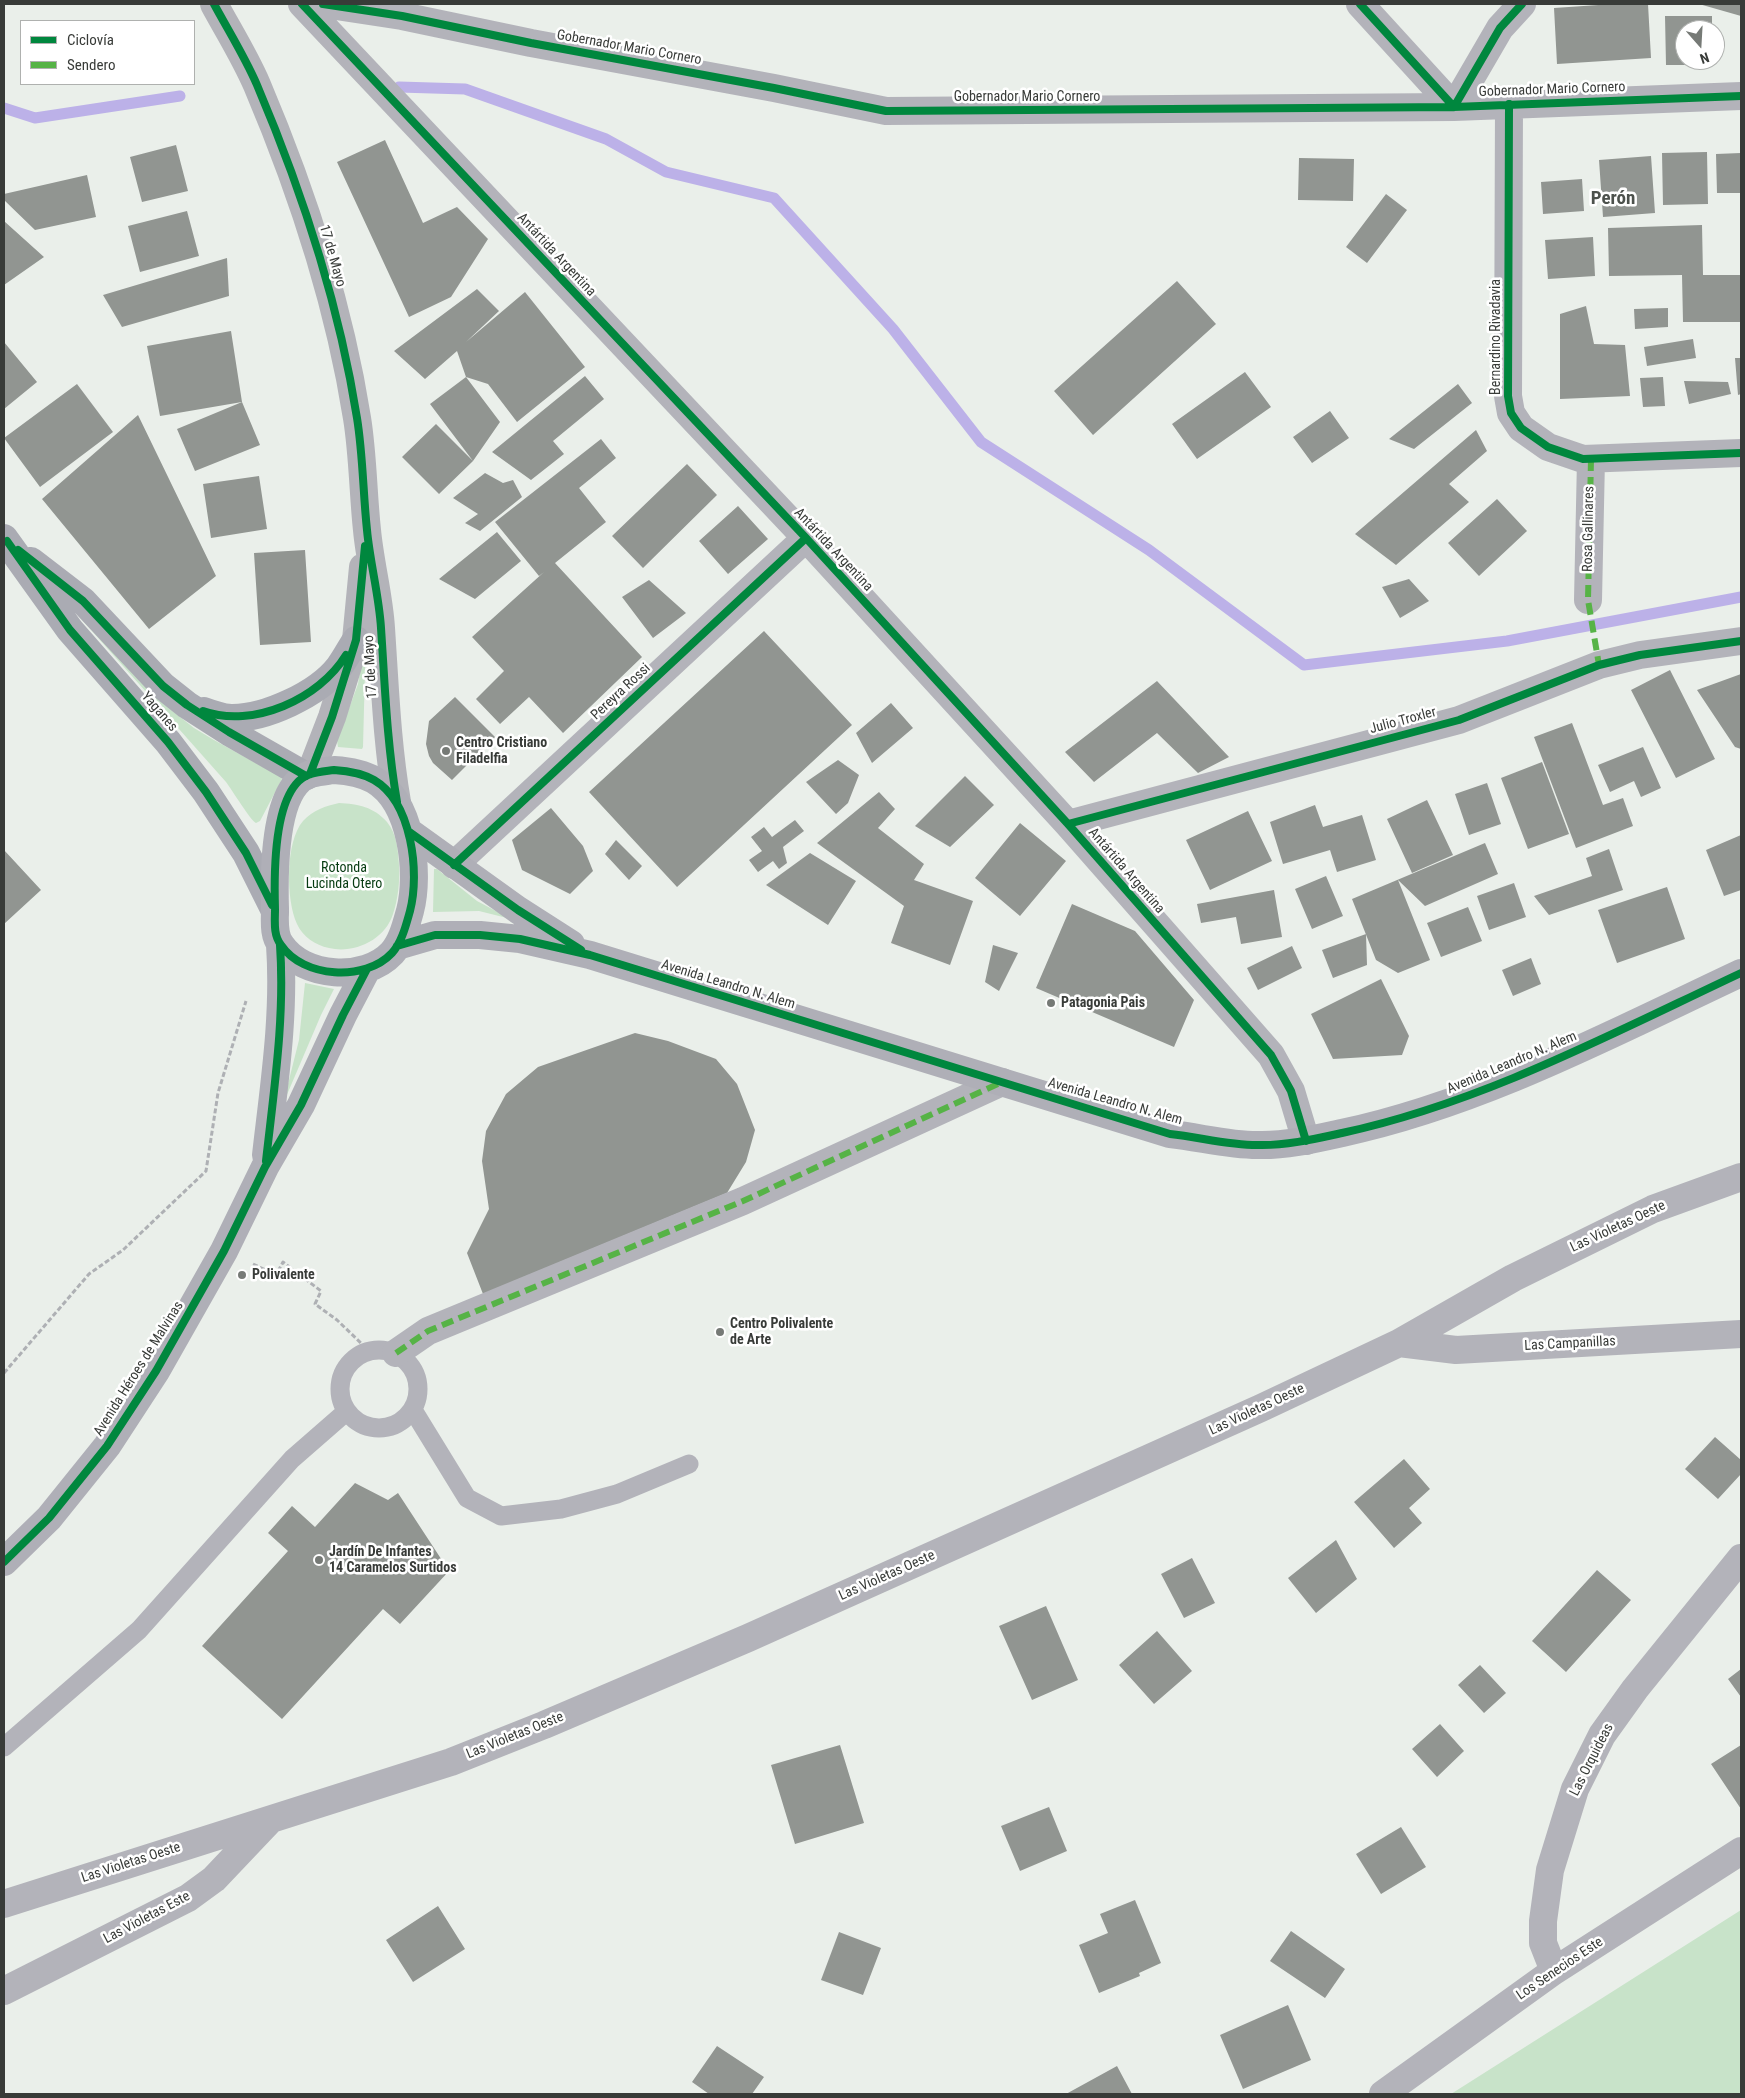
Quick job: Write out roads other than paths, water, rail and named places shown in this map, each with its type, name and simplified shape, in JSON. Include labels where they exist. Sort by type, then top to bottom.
[{"type":"highway","points":[[334,770],[363,774],[376,781],[397,802],[408,831],[413,861],[413,900],[397,946],[381,962],[367,970],[349,973],[318,969],[291,957],[280,944],[276,933],[274,884],[279,829],[288,799],[296,784],[308,775],[334,770]]},
{"type":"highway","name":"Avenida Leandro N. Alem","points":[[408,831],[518,910],[590,955]]},
{"type":"highway","name":"Avenida Leandro N. Alem","points":[[397,946],[435,935],[480,935],[520,939],[590,955],[1170,1134],[1257,1145],[1306,1141],[1381,1125],[1450,1103],[1568,1054],[1741,973]]},
{"type":"highway","name":"Avenida Héroes de Malvinas","points":[[265,1167],[281,1022],[282,976],[280,944]]},
{"type":"highway","name":"Avenida Héroes de Malvinas","points":[[4,1562],[49,1518],[108,1446],[179,1334],[224,1251],[265,1167],[301,1105],[343,1015],[367,970]]},
{"type":"main road","name":"17 de Mayo","points":[[214,4],[256,83],[310,224],[329,290],[357,418],[365,489],[367,531],[381,626],[387,735],[397,802]]},
{"type":"main road","name":"17 de Mayo","points":[[308,775],[332,717],[356,640],[367,531]]},
{"type":"main road","name":"Yaganes","points":[[5,540],[83,601],[163,686],[187,705],[229,732],[308,775]]},
{"type":"main road","name":"Yaganes","points":[[5,540],[70,630],[168,742],[206,792],[246,853],[275,911]]},
{"type":"main road","points":[[187,705],[212,714],[231,718],[261,713],[292,702],[318,686],[339,667],[356,640]]},
{"type":"street","name":"Antártida Argentina","points":[[302,4],[806,538],[1068,824],[1271,1055],[1291,1091],[1306,1141]]},
{"type":"street","name":"Gobernador Mario Cornero","points":[[323,4],[402,16],[531,43],[774,88],[886,111],[1454,107],[1741,96]]},
{"type":"street","points":[[1360,4],[1454,107],[1500,28],[1522,4]]},
{"type":"street","name":"Bernardino Rivadavia","points":[[1509,104],[1508,396],[1511,413],[1520,428],[1548,447],[1583,459],[1741,453]]},
{"type":"street","name":"Rosa Gallinares","points":[[1588,600],[1591,459]]},
{"type":"street","name":"Pereyra Rossi","points":[[454,865],[806,538]]},
{"type":"street","name":"Julio Troxler","points":[[1068,824],[1459,720],[1598,657],[1640,655],[1741,642]]},
{"type":"street","points":[[396,1353],[428,1331],[744,1201],[1002,1082]]},
{"type":"street","name":"Las Violetas Oeste","points":[[4,1904],[451,1762],[544,1725],[748,1638],[1262,1408],[1399,1344],[1513,1278],[1653,1209],[1741,1177]]},
{"type":"street","name":"Las Campanillas","points":[[1399,1344],[1456,1350],[1741,1334]]},
{"type":"street","name":"Las Orquideas","points":[[1554,1971],[1543,1943],[1543,1920],[1550,1870],[1575,1789],[1602,1735],[1629,1697],[1741,1558]]},
{"type":"street","name":"Las Violetas Este","points":[[4,1991],[188,1898],[214,1879],[272,1819]]},
{"type":"street","name":"Los Senecios Este","points":[[1382,2094],[1554,1971],[1741,1851]]},
{"type":"lane","points":[[369,1350],[383,1350],[396,1353],[407,1360],[415,1371],[419,1391],[418,1398],[413,1410],[404,1420],[392,1427],[378,1429],[366,1426],[355,1420],[347,1411],[342,1400],[340,1387],[342,1376],[348,1364],[369,1350]]},
{"type":"lane","points":[[413,1410],[467,1498],[501,1516],[561,1509],[617,1494],[689,1464]]},
{"type":"lane","points":[[4,1747],[140,1630],[292,1459],[347,1411]]},
{"type":"waterway","points":[[399,87],[465,89],[606,139],[666,172],[774,198],[893,329],[981,442],[1149,550],[1304,665],[1507,641],[1741,597]]},
{"type":"waterway","points":[[4,108],[35,118],[180,96]]},
{"type":"place","name":"Centro Cristiano Filadelfia","points":[[446,751]]},
{"type":"place","name":"Patagonia Pais","points":[[1051,1003]]},
{"type":"place","name":"Polivalente","points":[[242,1275]]},
{"type":"place","name":"Centro Polivalente de Arte","points":[[720,1332]]},
{"type":"place","name":"Jardín De Infantes 14 Caramelos Surtidos","points":[[319,1560]]},
{"type":"district","name":"Perón","points":[[1613,199]]},
{"type":"park label","name":"Rotonda Lucinda Otero","points":[[344,876]]}]
